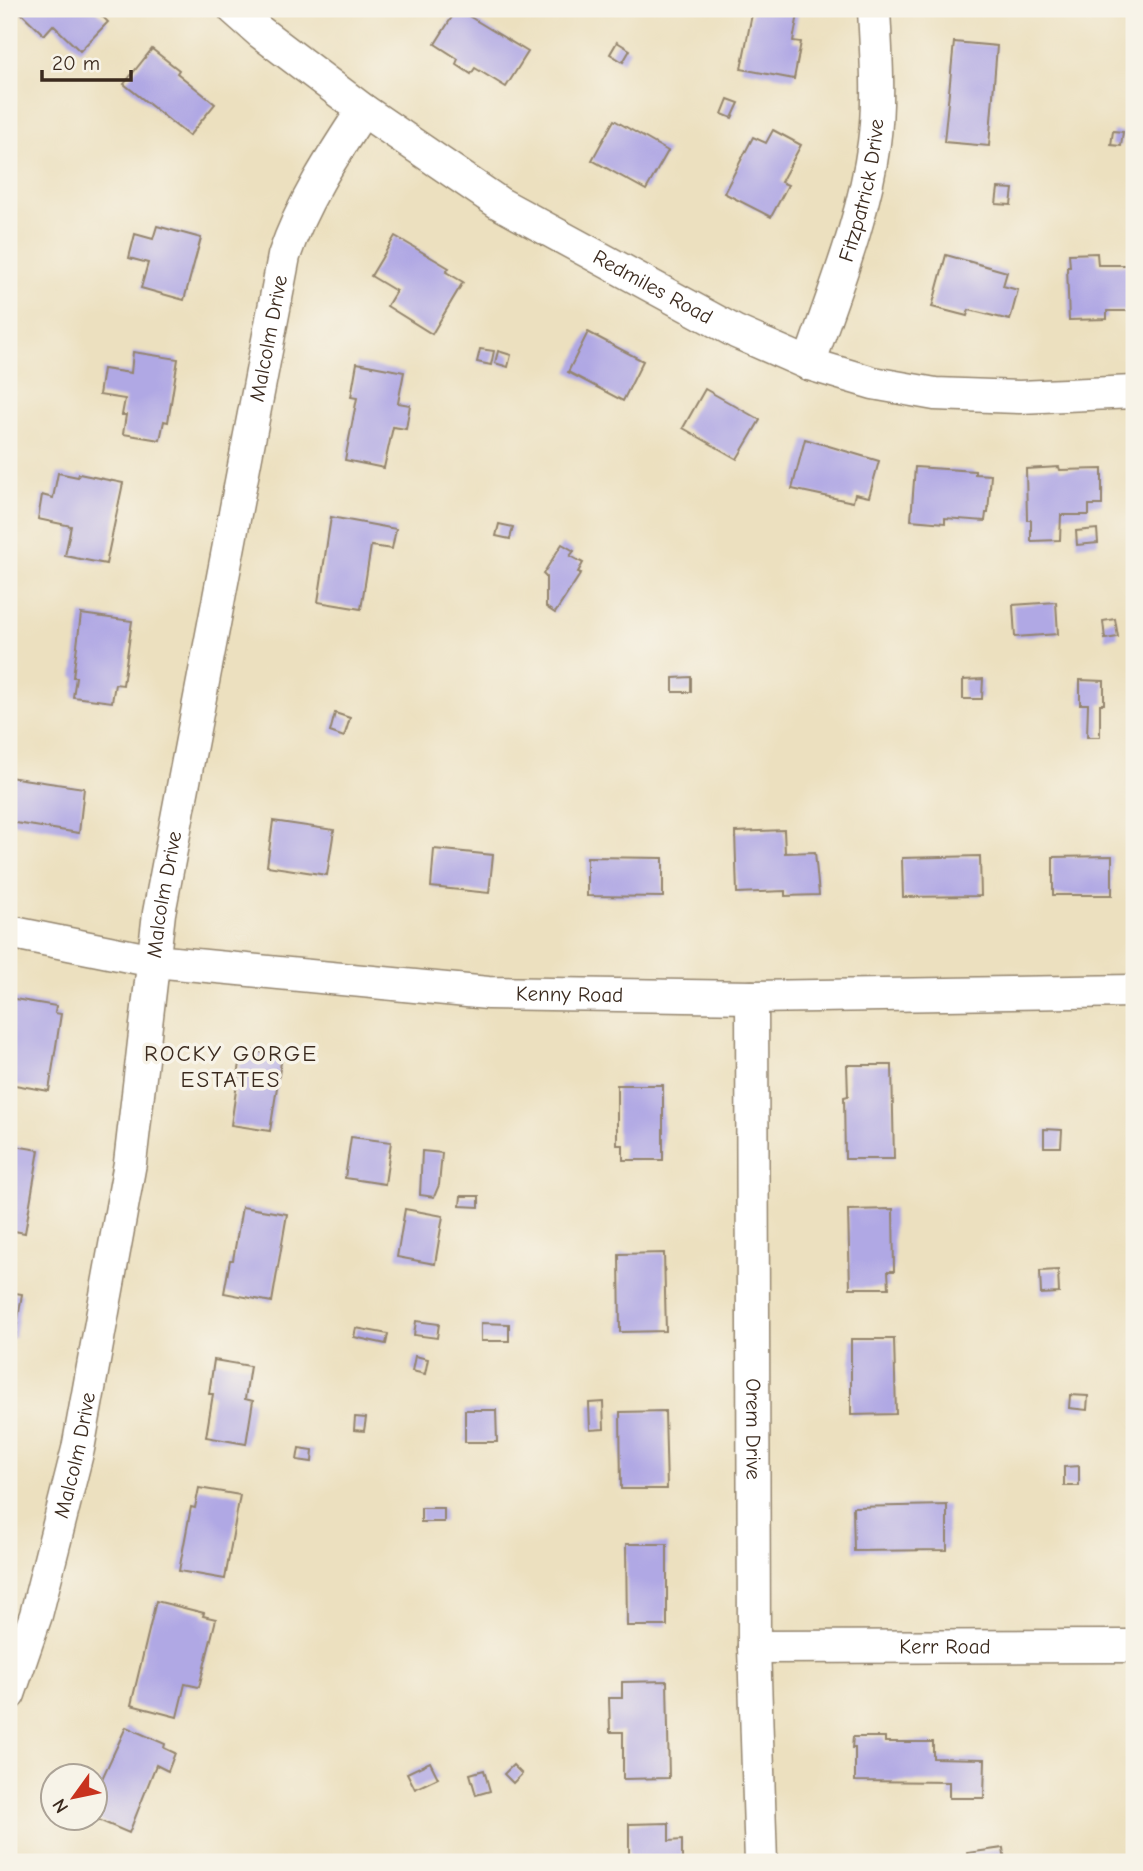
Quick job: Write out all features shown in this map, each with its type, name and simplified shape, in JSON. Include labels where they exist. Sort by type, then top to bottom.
[{"type":"street","name":"Redmiles Road","points":[[234,9],[363,110],[499,203],[736,332],[809,363],[873,383],[934,394],[1019,397],[1134,392]]},
{"type":"street","name":"Fitzpatrick Drive","points":[[809,363],[855,230],[874,143],[877,55],[874,9]]},
{"type":"street","name":"Malcolm Drive","points":[[9,1694],[36,1615],[78,1449],[130,1163],[159,913],[284,256],[295,224],[311,194],[363,110]]},
{"type":"street","name":"Kenny Road","points":[[9,932],[154,961],[488,993],[752,997],[1134,991]]},
{"type":"street","name":"Orem Drive","points":[[752,997],[754,1647],[761,1862]]},
{"type":"street","name":"Kerr Road","points":[[754,1647],[1134,1646]]},
{"type":"building","points":[[17,9],[95,9],[108,22],[80,51],[53,25],[44,35]]},
{"type":"building","points":[[457,9],[528,52],[506,87],[475,68],[471,74],[456,64],[458,59],[435,44]]},
{"type":"building","points":[[753,9],[799,9],[793,41],[801,42],[794,79],[741,69]]},
{"type":"building","points":[[617,42],[630,50],[623,62],[610,54]]},
{"type":"building","points":[[954,42],[997,46],[989,146],[944,142]]},
{"type":"building","points":[[152,49],[215,104],[189,136],[124,84]]},
{"type":"building","points":[[728,99],[739,103],[732,118],[722,114]]},
{"type":"building","points":[[614,120],[668,151],[646,190],[592,160]]},
{"type":"building","points":[[773,130],[801,145],[781,182],[788,185],[771,217],[724,193],[753,137],[766,143]]},
{"type":"building","points":[[1113,131],[1123,132],[1121,146],[1111,145]]},
{"type":"building","points":[[998,188],[1013,189],[1011,205],[996,204]]},
{"type":"building","points":[[157,226],[201,238],[184,300],[141,288],[148,263],[129,258],[135,234],[153,239]]},
{"type":"building","points":[[395,236],[449,268],[446,272],[463,282],[432,334],[387,306],[396,291],[371,276]]},
{"type":"building","points":[[1097,253],[1098,265],[1132,265],[1134,311],[1107,311],[1107,319],[1069,320],[1069,254]]},
{"type":"building","points":[[946,255],[1007,272],[1003,286],[1018,290],[1010,320],[969,310],[967,316],[932,307]]},
{"type":"building","points":[[588,332],[643,361],[623,401],[568,372]]},
{"type":"building","points":[[480,349],[494,351],[491,365],[477,362]]},
{"type":"building","points":[[498,351],[511,355],[508,367],[495,363]]},
{"type":"building","points":[[133,352],[178,359],[168,422],[164,421],[160,440],[123,434],[125,399],[99,395],[103,369],[131,373]]},
{"type":"building","points":[[357,363],[404,372],[398,403],[410,405],[406,429],[393,427],[384,468],[345,460],[357,398],[351,397]]},
{"type":"building","points":[[705,389],[760,420],[737,459],[683,428]]},
{"type":"building","points":[[805,439],[879,461],[869,497],[855,494],[853,502],[792,489]]},
{"type":"building","points":[[915,467],[975,471],[975,474],[991,475],[985,521],[945,518],[945,523],[911,520]]},
{"type":"building","points":[[1059,467],[1060,470],[1102,469],[1102,505],[1089,505],[1089,515],[1061,515],[1060,540],[1031,541],[1031,520],[1027,520],[1026,469]]},
{"type":"building","points":[[58,473],[78,477],[79,474],[123,483],[106,564],[65,556],[71,526],[38,519],[42,495],[53,498]]},
{"type":"building","points":[[331,517],[396,529],[392,549],[371,546],[361,609],[318,602]]},
{"type":"building","points":[[499,524],[513,527],[510,539],[496,536]]},
{"type":"building","points":[[1097,529],[1098,543],[1077,545],[1076,531]]},
{"type":"building","points":[[562,544],[574,551],[570,556],[583,563],[578,572],[581,573],[555,613],[546,607],[546,577],[543,574]]},
{"type":"building","points":[[1056,602],[1058,634],[1015,637],[1013,605]]},
{"type":"building","points":[[81,614],[132,621],[123,685],[115,684],[112,702],[73,697]]},
{"type":"building","points":[[1115,619],[1118,637],[1105,639],[1103,621]]},
{"type":"building","points":[[691,677],[691,692],[673,692],[673,678]]},
{"type":"building","points":[[983,679],[982,699],[963,699],[963,680]]},
{"type":"building","points":[[1080,680],[1104,681],[1104,704],[1100,704],[1100,737],[1087,737],[1088,704],[1080,704]]},
{"type":"building","points":[[335,713],[350,718],[344,737],[330,732]]},
{"type":"building","points":[[9,777],[84,788],[79,833],[9,822]]},
{"type":"building","points":[[273,821],[334,830],[327,875],[267,866]]},
{"type":"building","points":[[784,830],[785,853],[815,852],[819,895],[785,896],[785,891],[737,893],[735,832]]},
{"type":"building","points":[[434,849],[493,855],[489,893],[431,887]]},
{"type":"building","points":[[980,856],[981,896],[903,897],[902,858]]},
{"type":"building","points":[[1112,856],[1112,895],[1053,895],[1053,857]]},
{"type":"building","points":[[587,857],[663,858],[663,897],[587,896]]},
{"type":"building","points":[[9,998],[56,1006],[55,1013],[61,1014],[49,1091],[9,1084]]},
{"type":"building","points":[[242,1049],[282,1056],[270,1131],[231,1125]]},
{"type":"building","points":[[847,1065],[892,1065],[894,1159],[845,1159],[844,1097],[848,1096]]},
{"type":"building","points":[[617,1085],[663,1085],[663,1160],[623,1160],[623,1145],[617,1145]]},
{"type":"building","points":[[1044,1129],[1062,1130],[1061,1147],[1044,1147]]},
{"type":"building","points":[[351,1137],[391,1142],[385,1184],[345,1178]]},
{"type":"building","points":[[9,1145],[39,1150],[25,1233],[9,1230]]},
{"type":"building","points":[[422,1151],[442,1153],[439,1185],[434,1197],[420,1195]]},
{"type":"building","points":[[461,1196],[479,1196],[479,1207],[460,1206]]},
{"type":"building","points":[[242,1207],[287,1214],[272,1302],[224,1293]]},
{"type":"building","points":[[405,1209],[443,1216],[435,1264],[397,1257]]},
{"type":"building","points":[[893,1209],[894,1271],[888,1271],[889,1288],[850,1288],[848,1210]]},
{"type":"building","points":[[664,1253],[666,1331],[620,1332],[619,1254]]},
{"type":"building","points":[[1058,1270],[1059,1293],[1041,1294],[1040,1271]]},
{"type":"building","points":[[9,1292],[22,1294],[15,1338],[9,1337]]},
{"type":"building","points":[[416,1321],[439,1324],[437,1338],[414,1335]]},
{"type":"building","points":[[481,1323],[509,1324],[509,1341],[481,1341]]},
{"type":"building","points":[[356,1328],[388,1334],[386,1344],[354,1337]]},
{"type":"building","points":[[851,1339],[894,1339],[896,1414],[851,1415]]},
{"type":"building","points":[[415,1356],[428,1359],[425,1374],[412,1371]]},
{"type":"building","points":[[214,1360],[250,1366],[245,1399],[253,1401],[246,1444],[206,1437],[213,1394],[209,1394]]},
{"type":"building","points":[[1070,1395],[1088,1396],[1087,1410],[1069,1408]]},
{"type":"building","points":[[603,1402],[604,1429],[590,1430],[589,1403]]},
{"type":"building","points":[[465,1410],[496,1410],[497,1442],[465,1442]]},
{"type":"building","points":[[665,1411],[667,1489],[621,1489],[620,1412]]},
{"type":"building","points":[[355,1417],[366,1418],[364,1431],[354,1430]]},
{"type":"building","points":[[299,1448],[313,1450],[312,1462],[297,1460]]},
{"type":"building","points":[[1079,1466],[1079,1486],[1064,1486],[1064,1467]]},
{"type":"building","points":[[199,1488],[240,1495],[225,1579],[179,1571],[191,1507],[195,1508]]},
{"type":"building","points":[[947,1505],[947,1550],[854,1551],[853,1507]]},
{"type":"building","points":[[421,1508],[444,1508],[444,1522],[421,1522]]},
{"type":"building","points":[[626,1544],[667,1544],[667,1626],[627,1626]]},
{"type":"building","points":[[156,1601],[204,1613],[203,1616],[216,1619],[199,1687],[185,1684],[177,1717],[131,1705]]},
{"type":"building","points":[[667,1681],[669,1778],[623,1779],[623,1732],[610,1732],[609,1698],[622,1698],[622,1682]]},
{"type":"building","points":[[126,1727],[165,1744],[164,1748],[175,1753],[168,1771],[156,1765],[129,1833],[108,1824],[108,1766]]},
{"type":"building","points":[[853,1737],[885,1737],[885,1742],[933,1742],[933,1758],[985,1759],[984,1798],[949,1798],[949,1782],[855,1781]]},
{"type":"building","points":[[430,1762],[438,1778],[415,1789],[407,1773]]},
{"type":"building","points":[[513,1765],[522,1774],[513,1783],[504,1774]]},
{"type":"building","points":[[484,1770],[490,1791],[476,1795],[470,1774]]},
{"type":"building","points":[[669,1823],[669,1841],[682,1840],[682,1862],[629,1862],[629,1824]]},
{"type":"building","points":[[1003,1848],[1005,1862],[968,1862],[967,1853]]},
{"type":"district","name":"ROCKY GORGE ESTATES","points":[[231,1066]]}]
